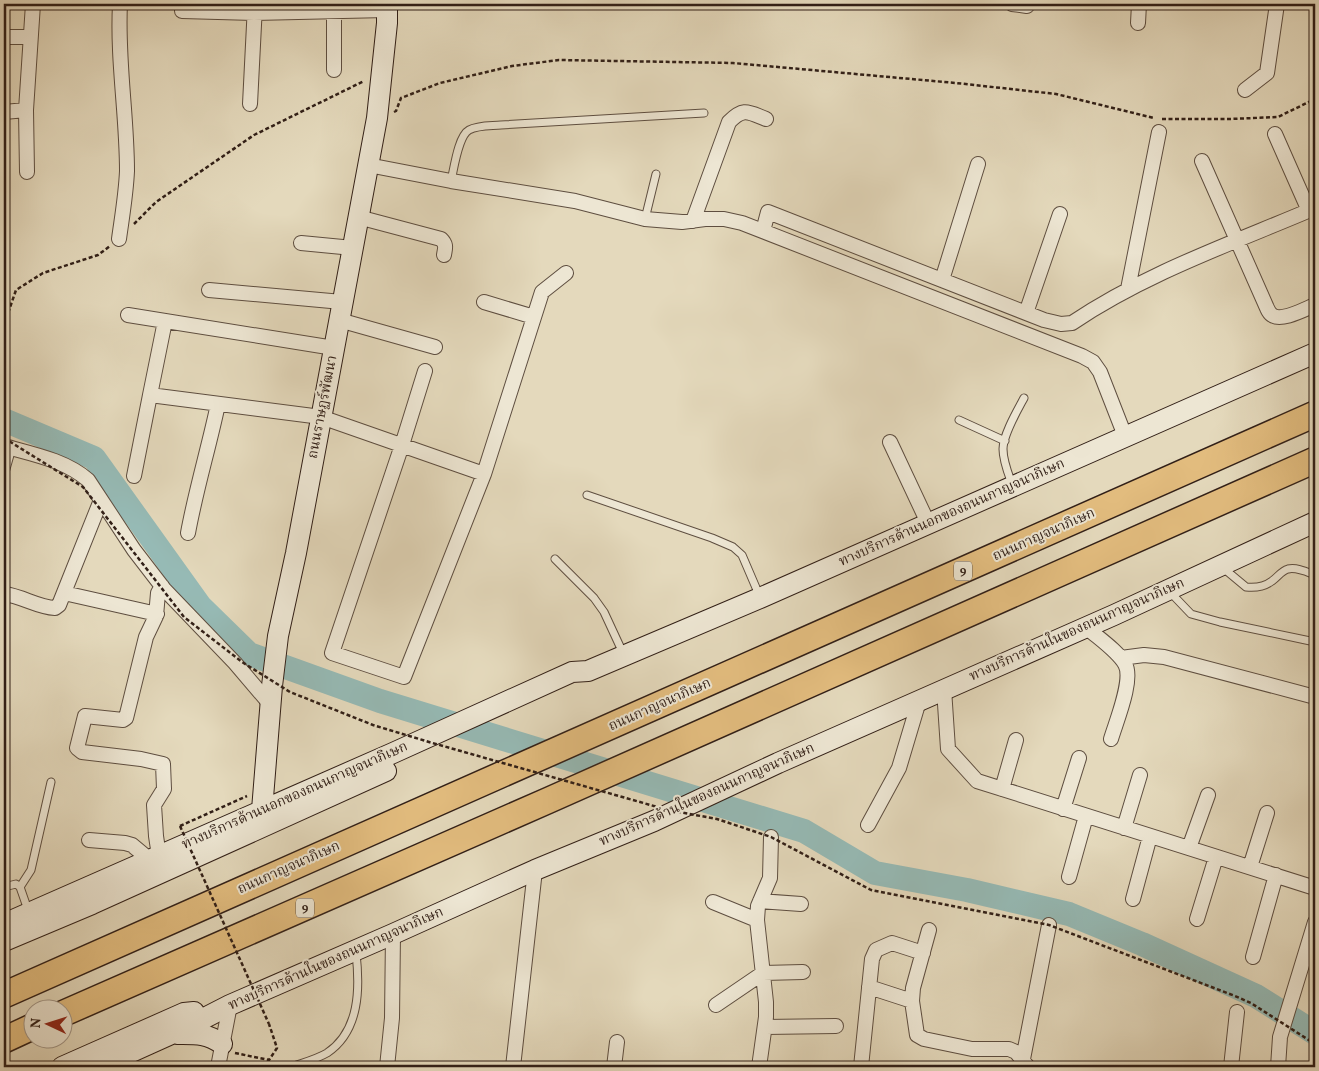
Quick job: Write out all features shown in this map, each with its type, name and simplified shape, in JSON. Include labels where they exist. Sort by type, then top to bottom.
[{"type":"highway","name":"ถนนกาญจนาภิเษก","points":[[4,995],[1315,414]]},
{"type":"highway","name":"9","points":[[72,1010],[1315,460]]},
{"type":"highway","points":[[4,1040],[22,1032]]},
{"type":"main road","name":"ถนนราษฏร์พัฒนา","points":[[262,810],[271,695],[278,636],[368,165],[387,114],[385,47],[387,7]]},
{"type":"main road","name":"ทางบริการด้านนอกของถนนกาญจนาภิเษก","points":[[4,924],[262,810],[395,759],[530,699],[577,684],[588,671],[760,598],[1315,354]]},
{"type":"main road","name":"ทางบริการด้านในของถนนกาญจนาภิเษก","points":[[98,1067],[230,1005],[535,870],[654,821],[778,763],[1086,627],[1315,522]]},
{"type":"main road","points":[[4,941],[92,904],[395,759]]},
{"type":"main road","points":[[62,1067],[184,1014],[230,1005]]},
{"type":"main road","points":[[171,1034],[213,1037],[221,1047]]},
{"type":"street","points":[[27,172],[26,110],[33,4]]},
{"type":"street","points":[[119,239],[127,172],[119,52],[120,4]]},
{"type":"street","points":[[1012,4],[1027,6]]},
{"type":"street","points":[[1138,23],[1139,4]]},
{"type":"street","points":[[1245,90],[1267,73],[1277,4]]},
{"type":"street","points":[[182,11],[254,8],[334,12],[387,7]]},
{"type":"street","points":[[250,104],[254,8]]},
{"type":"street","points":[[334,12],[334,70]]},
{"type":"street","points":[[4,37],[30,37]]},
{"type":"street","points":[[4,112],[26,110]]},
{"type":"street","points":[[693,221],[729,122],[742,112],[748,112],[766,119]]},
{"type":"street","points":[[1128,289],[1159,132]]},
{"type":"street","points":[[763,231],[768,212],[1044,320],[1061,324],[1072,323],[1128,289],[1238,240],[1312,210],[1275,134]]},
{"type":"street","points":[[1202,161],[1267,308],[1272,315],[1279,317],[1290,315],[1315,305]]},
{"type":"street","points":[[942,280],[978,164]]},
{"type":"street","points":[[368,165],[451,182],[575,201],[646,219],[682,222],[724,219],[742,223],[1082,356],[1093,362],[1100,372],[1125,436]]},
{"type":"street","points":[[1026,313],[1060,214]]},
{"type":"street","points":[[358,217],[442,240],[446,248],[444,255]]},
{"type":"street","points":[[301,243],[353,248]]},
{"type":"street","points":[[425,371],[332,653],[404,677],[484,474],[542,292],[566,273]]},
{"type":"street","points":[[209,290],[341,311],[435,347]]},
{"type":"street","points":[[484,302],[534,317]]},
{"type":"street","points":[[128,315],[334,348]]},
{"type":"street","points":[[134,476],[165,321]]},
{"type":"street","points":[[150,395],[321,417],[484,474]]},
{"type":"street","points":[[188,533],[195,496],[218,404]]},
{"type":"street","points":[[890,442],[928,523]]},
{"type":"street","points":[[7,444],[42,456],[80,473],[88,480],[134,550],[163,588],[235,663],[271,695]]},
{"type":"street","points":[[4,594],[48,608],[55,608],[59,605],[101,500]]},
{"type":"street","points":[[155,858],[154,805],[164,788],[163,764],[142,759],[82,752],[78,748],[85,716],[123,720],[126,718],[146,637],[156,614],[158,594],[163,588]]},
{"type":"street","points":[[64,593],[156,614]]},
{"type":"street","points":[[1086,627],[1121,658],[1126,665],[1129,675],[1111,738]]},
{"type":"street","points":[[1121,658],[1144,655],[1164,657],[1315,697]]},
{"type":"street","points":[[944,689],[948,749],[977,782],[1216,857],[1315,885]]},
{"type":"street","points":[[868,825],[899,768],[919,701]]},
{"type":"street","points":[[1002,789],[1016,740]]},
{"type":"street","points":[[1063,808],[1079,758]]},
{"type":"street","points":[[1124,828],[1140,775]]},
{"type":"street","points":[[1189,848],[1208,795]]},
{"type":"street","points":[[1250,867],[1267,813]]},
{"type":"street","points":[[1069,877],[1086,816]]},
{"type":"street","points":[[1133,898],[1150,836]]},
{"type":"street","points":[[759,1067],[765,1027],[766,1002],[757,920],[758,906],[770,878],[771,837]]},
{"type":"street","points":[[89,840],[125,843],[155,858]]},
{"type":"street","points":[[1197,919],[1216,857]]},
{"type":"street","points":[[513,1067],[535,870]]},
{"type":"street","points":[[1252,957],[1276,875]]},
{"type":"street","points":[[760,900],[801,904]]},
{"type":"street","points":[[713,902],[757,920]]},
{"type":"street","points":[[1278,1067],[1280,1037],[1315,922]]},
{"type":"street","points":[[1026,1063],[1049,925]]},
{"type":"street","points":[[929,930],[913,988],[912,1001],[918,1035],[924,1039],[972,1049],[1009,1049],[1016,1052],[1026,1063]]},
{"type":"street","points":[[387,1067],[392,1018],[393,934]]},
{"type":"street","points":[[861,1067],[872,959],[876,950],[892,943],[922,953]]},
{"type":"street","points":[[716,1005],[763,973],[803,972]]},
{"type":"street","points":[[869,988],[912,1001]]},
{"type":"street","points":[[218,1067],[230,1005]]},
{"type":"street","points":[[1231,1067],[1237,1012]]},
{"type":"street","points":[[765,1027],[836,1026]]},
{"type":"street","points":[[614,1067],[617,1042]]},
{"type":"lane","points":[[451,182],[462,137],[468,130],[501,124],[704,113]]},
{"type":"lane","points":[[646,219],[656,174]]},
{"type":"lane","points":[[1013,486],[1004,460],[1003,447],[1024,398]]},
{"type":"lane","points":[[959,420],[1005,441]]},
{"type":"lane","points":[[4,476],[7,444]]},
{"type":"lane","points":[[587,495],[733,547],[742,555],[760,598]]},
{"type":"lane","points":[[555,559],[594,598],[604,612],[624,656]]},
{"type":"lane","points":[[1220,566],[1246,587],[1262,586],[1272,582],[1287,570],[1296,569],[1315,575]]},
{"type":"lane","points":[[1168,590],[1191,614],[1315,642]]},
{"type":"lane","points":[[20,887],[31,870],[52,782]]},
{"type":"lane","points":[[4,887],[16,884],[20,887],[30,913]]},
{"type":"lane","points":[[291,1067],[327,1053],[338,1043],[349,1027],[358,998],[359,981],[356,950]]},
{"type":"path","points":[[387,114],[402,98],[440,83],[512,66],[559,60],[734,64],[956,83],[1056,94],[1152,118],[1230,119],[1278,117],[1315,99]]},
{"type":"path","points":[[4,325],[16,290],[43,273],[98,255],[119,239],[156,202],[254,135],[367,80]]},
{"type":"path","points":[[7,444],[83,487],[184,617],[242,662],[290,692],[373,724],[428,742],[668,810],[717,819],[771,837],[870,890],[1049,925],[1236,996],[1251,1003],[1315,1044]]},
{"type":"path","points":[[221,1047],[268,1060],[277,1048],[269,1024],[180,826],[265,788]]},
{"type":"waterway","points":[[4,420],[94,458],[200,606],[249,654],[380,701],[804,831],[875,873],[967,890],[1069,914],[1142,944],[1256,996],[1315,1033]]}]
